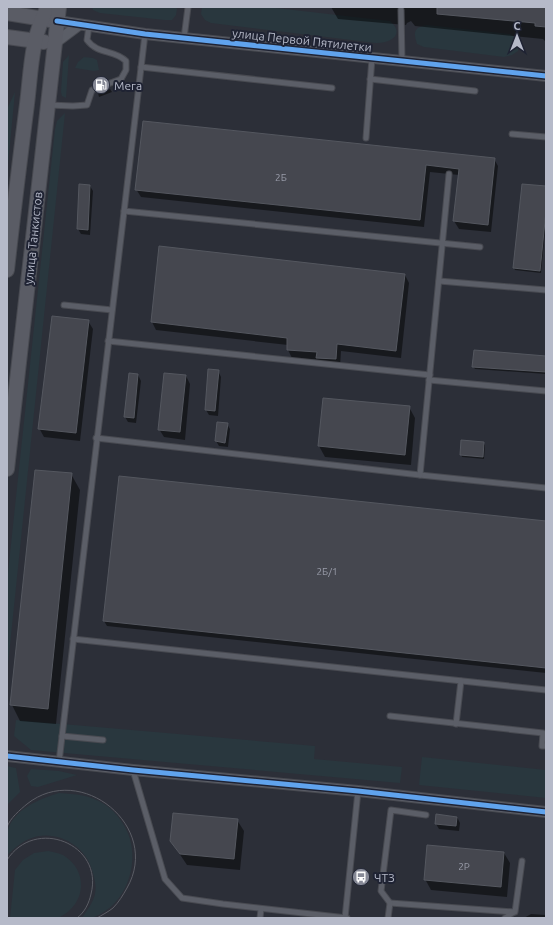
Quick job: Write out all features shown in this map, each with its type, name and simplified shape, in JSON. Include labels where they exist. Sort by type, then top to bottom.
[{"type":"main road","name":"улица Первой Пятилетки","points":[[7,13],[58,14]]},
{"type":"main road","name":"улица Танкистов","points":[[7,270],[15,177],[35,42],[44,13]]},
{"type":"main road","name":"улица Танкистов","points":[[7,469],[58,14]]},
{"type":"main road","points":[[7,37],[55,44]]},
{"type":"street","name":"улица Первой Пятилетки","points":[[58,14],[84,26],[145,34],[546,76]]},
{"type":"street","points":[[55,44],[84,26]]},
{"type":"street","points":[[7,756],[133,770],[358,791],[546,812]]},
{"type":"lane","points":[[184,38],[188,7]]},
{"type":"lane","points":[[401,10],[402,61]]},
{"type":"lane","points":[[48,104],[73,106],[87,105],[92,90],[121,79],[126,70],[126,61],[120,55],[104,52],[92,47],[87,40],[84,26]]},
{"type":"lane","points":[[58,762],[145,34]]},
{"type":"lane","points":[[366,138],[372,58]]},
{"type":"lane","points":[[141,67],[332,88]]},
{"type":"lane","points":[[370,79],[475,91]]},
{"type":"lane","points":[[512,134],[546,137]]},
{"type":"lane","points":[[420,475],[449,174]]},
{"type":"lane","points":[[124,211],[480,246]]},
{"type":"lane","points":[[439,281],[546,290]]},
{"type":"lane","points":[[64,305],[112,310]]},
{"type":"lane","points":[[108,340],[546,391]]},
{"type":"lane","points":[[96,438],[546,488]]},
{"type":"lane","points":[[73,639],[546,690]]},
{"type":"lane","points":[[456,724],[461,681]]},
{"type":"lane","points":[[390,716],[543,733],[542,746],[546,746]]},
{"type":"lane","points":[[62,736],[104,740]]},
{"type":"lane","points":[[133,770],[165,879],[182,898],[346,918],[358,791]]},
{"type":"lane","points":[[388,918],[390,903],[381,891],[391,810],[426,815]]},
{"type":"lane","points":[[515,912],[522,861]]},
{"type":"lane","points":[[390,903],[515,912]]},
{"type":"lane","points":[[260,918],[261,908]]},
{"type":"lane","points":[[505,918],[515,912]]},
{"type":"shaded area","points":[[92,7],[176,7],[177,9],[176,15],[172,20],[165,20],[100,13],[93,10]]},
{"type":"shaded area","points":[[202,7],[267,7],[390,21],[396,30],[396,34],[395,37],[387,41],[376,43],[211,23],[205,20],[201,14]]},
{"type":"shaded area","points":[[427,25],[510,34],[518,41],[518,51],[512,55],[504,57],[424,47],[417,44],[415,33],[419,27]]},
{"type":"shaded area","points":[[69,55],[66,98],[62,96],[61,92],[63,62]]},
{"type":"shaded area","points":[[84,57],[97,60],[99,70],[94,71],[75,68],[78,62]]},
{"type":"shaded area","points":[[15,92],[8,164],[7,109]]},
{"type":"shaded area","points":[[65,113],[7,674],[7,582],[55,129],[57,121]]},
{"type":"shaded area","points":[[16,720],[315,746],[314,759],[402,767],[400,783],[31,750],[14,736]]},
{"type":"shaded area","points":[[422,757],[546,770],[546,798],[419,785]]},
{"type":"shaded area","points":[[7,766],[16,768],[20,792],[7,805]]},
{"type":"shaded area","points":[[31,769],[59,771],[77,775],[38,787],[31,786],[27,776]]},
{"type":"shaded area","points":[[59,793],[88,797],[109,807],[121,821],[130,837],[132,865],[126,887],[113,905],[104,912],[91,918],[82,918],[90,906],[96,888],[92,870],[88,861],[76,846],[58,837],[39,836],[23,842],[7,855],[6,836],[14,818],[35,802]]},
{"type":"shaded area","points":[[48,851],[63,855],[77,870],[81,887],[75,904],[69,911],[56,918],[10,918],[15,870],[23,860],[34,853]]},
{"type":"building","points":[[437,7],[546,7],[546,27],[535,26],[535,23],[437,14]]},
{"type":"building","points":[[143,121],[495,158],[488,225],[453,221],[459,169],[426,165],[420,220],[135,190]]},
{"type":"building","points":[[79,184],[90,185],[88,230],[77,229]]},
{"type":"building","points":[[522,184],[546,186],[546,211],[540,271],[513,268]]},
{"type":"building","points":[[159,246],[405,274],[396,351],[337,344],[336,359],[316,358],[317,352],[287,350],[287,338],[151,322]]},
{"type":"building","points":[[52,316],[89,320],[76,433],[38,429]]},
{"type":"building","points":[[474,350],[546,356],[546,372],[472,367]]},
{"type":"building","points":[[208,369],[219,370],[215,411],[205,410]]},
{"type":"building","points":[[129,373],[138,374],[134,418],[124,417]]},
{"type":"building","points":[[164,373],[186,375],[180,432],[158,430]]},
{"type":"building","points":[[323,398],[410,406],[405,455],[318,446]]},
{"type":"building","points":[[217,422],[228,423],[225,443],[215,441]]},
{"type":"building","points":[[461,440],[484,442],[483,457],[460,455]]},
{"type":"building","points":[[35,470],[72,473],[48,709],[10,705]]},
{"type":"building","points":[[119,476],[546,521],[546,668],[103,621]]},
{"type":"building","points":[[173,813],[238,819],[234,859],[180,854],[170,841]]},
{"type":"building","points":[[436,814],[457,817],[456,826],[435,824]]},
{"type":"building","points":[[427,845],[504,852],[501,887],[424,880]]},
{"type":"tram line","points":[[7,827],[13,817],[27,804],[48,793],[70,790],[92,796],[110,807],[125,823],[134,843],[135,865],[127,888],[119,901],[113,908],[97,918]]},
{"type":"tram line","points":[[7,860],[19,847],[34,840],[49,838],[64,842],[78,850],[87,861],[92,876],[89,901],[80,916],[77,918]]},
{"type":"cycle path","points":[[57,21],[145,34],[546,76]]},
{"type":"cycle path","points":[[7,756],[133,770],[358,791],[546,812]]},
{"type":"place","name":"Мега","points":[[101,85]]},
{"type":"place","name":"ЧТЗ","points":[[361,877]]}]
